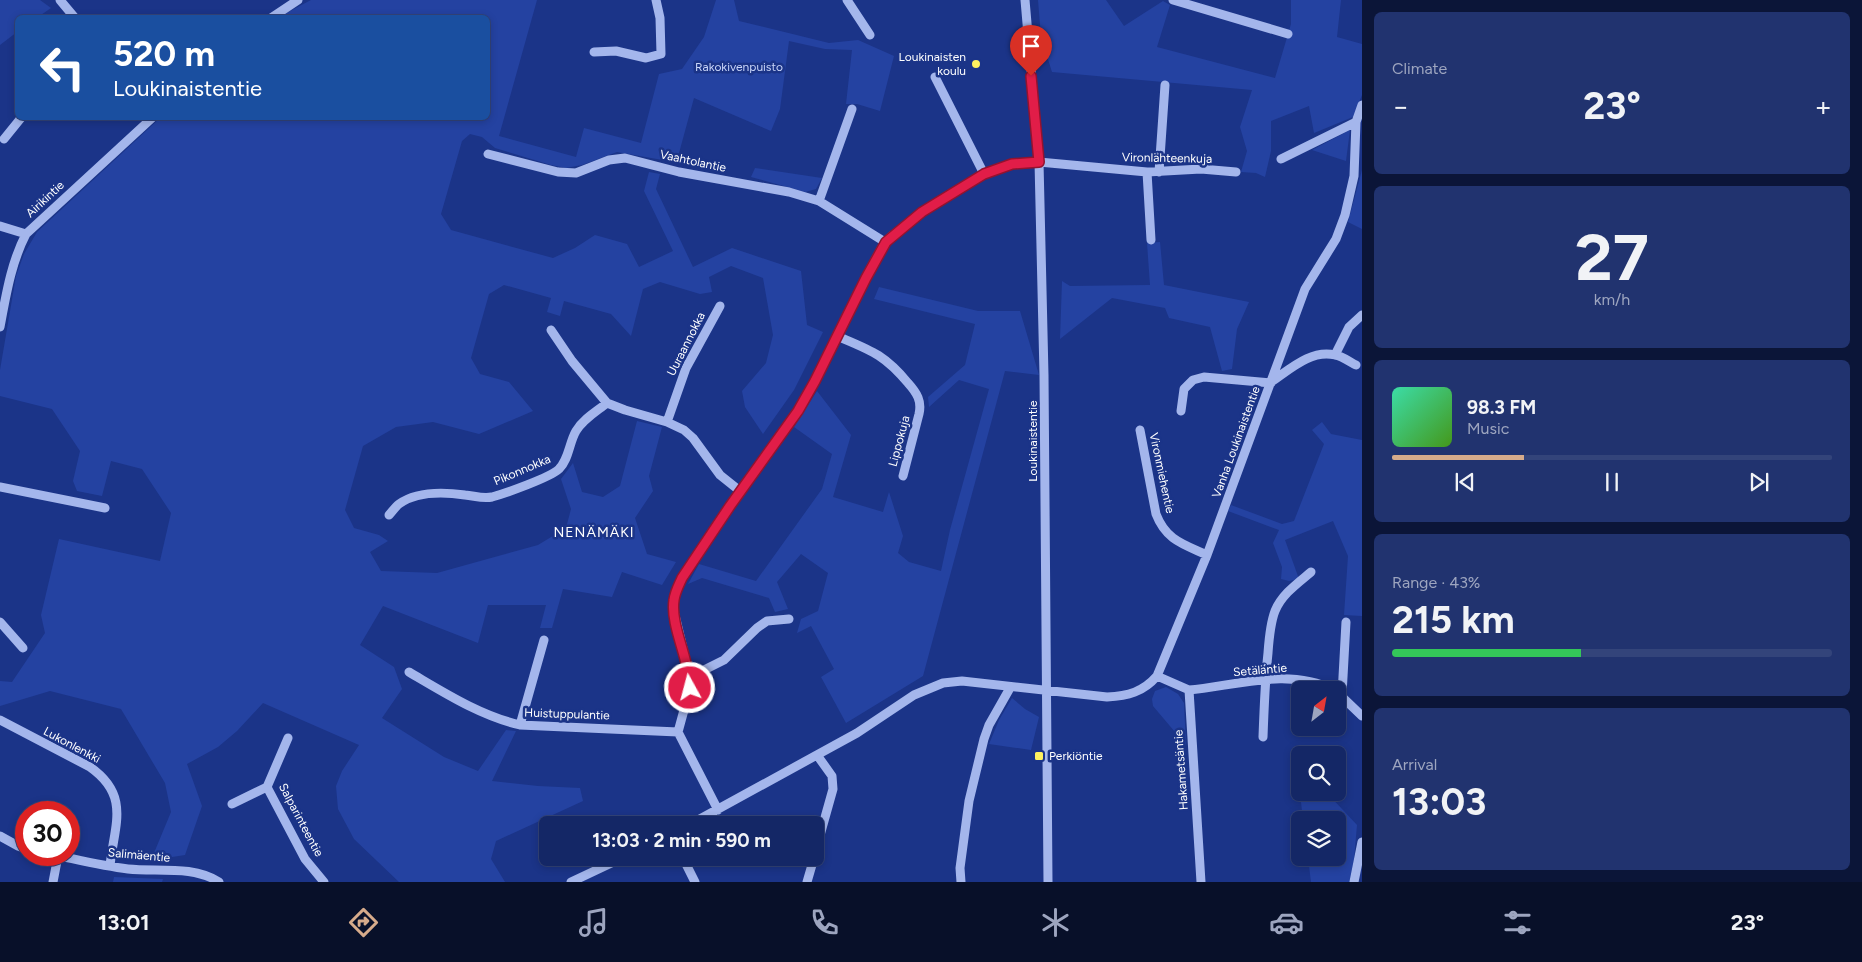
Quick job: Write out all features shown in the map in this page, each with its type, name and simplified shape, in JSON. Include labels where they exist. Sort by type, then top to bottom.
[{"type":"street","points":[[275,15],[298,0]]},
{"type":"street","points":[[594,52],[616,50],[646,58],[661,54],[660,18],[656,0]]},
{"type":"street","points":[[847,0],[870,35]]},
{"type":"street","name":"Loukinaistentie","points":[[1025,0],[1039,162],[1044,374],[1048,882]]},
{"type":"street","points":[[1173,0],[1288,34]]},
{"type":"street","points":[[64,1],[73,15]]},
{"type":"street","points":[[935,77],[984,174]]},
{"type":"street","points":[[1159,172],[1164,85]]},
{"type":"street","name":"Vanha Loukinaistentie","points":[[1047,691],[1107,697],[1125,696],[1149,685],[1157,676],[1207,555],[1305,288],[1336,239],[1345,215],[1354,176],[1356,122],[1362,105]]},
{"type":"street","points":[[819,201],[852,109]]},
{"type":"street","points":[[4,139],[19,120]]},
{"type":"street","name":"Airikintie","points":[[0,327],[11,272],[17,251],[26,234],[150,120]]},
{"type":"street","points":[[1281,159],[1356,122]]},
{"type":"street","name":"Vaahtolantie","points":[[488,154],[567,173],[576,173],[609,160],[625,158],[679,172],[789,192],[819,201],[886,242]]},
{"type":"street","name":"Vironlähteenkuja","points":[[886,242],[922,212],[984,174],[1012,164],[1039,162],[1147,172],[1201,169],[1236,172]]},
{"type":"street","points":[[1147,172],[1151,240]]},
{"type":"street","points":[[0,226],[26,234]]},
{"type":"street","points":[[718,810],[678,732],[690,688],[690,677],[675,618],[674,599],[682,578],[740,491],[798,411],[886,242]]},
{"type":"street","name":"Uuraannokka","points":[[667,422],[686,368],[720,306]]},
{"type":"street","points":[[1335,355],[1349,327],[1362,315]]},
{"type":"street","points":[[551,330],[572,361],[607,403],[667,422],[684,430],[693,438],[720,475],[740,491]]},
{"type":"street","name":"Lippokuja","points":[[837,336],[873,351],[884,358],[898,370],[918,396],[921,405],[920,414],[903,476]]},
{"type":"street","points":[[1180,411],[1184,389],[1194,380],[1204,377],[1271,382],[1301,362],[1322,354],[1335,355],[1356,365]]},
{"type":"street","name":"Pikonnokka","points":[[389,516],[397,504],[418,496],[442,492],[482,498],[491,497],[550,475],[559,469],[563,463],[576,431],[607,403]]},
{"type":"street","name":"Vironmiehentie","points":[[1140,430],[1156,514],[1160,525],[1166,534],[1175,540],[1207,555]]},
{"type":"street","points":[[0,488],[105,508]]},
{"type":"street","points":[[1263,737],[1265,680],[1270,635],[1275,612],[1288,593],[1311,572]]},
{"type":"street","points":[[690,677],[724,660],[757,628],[767,621],[789,619]]},
{"type":"street","points":[[0,622],[23,648]]},
{"type":"street","points":[[1341,681],[1346,622]]},
{"type":"street","points":[[520,725],[544,640]]},
{"type":"street","name":"Huistuppulantie","points":[[408,672],[469,707],[499,720],[520,725],[678,732]]},
{"type":"street","points":[[1157,676],[1188,690]]},
{"type":"street","name":"Setäläntie","points":[[1188,690],[1265,680],[1308,681]]},
{"type":"street","points":[[706,816],[857,733],[914,695],[943,683],[962,681],[1047,691]]},
{"type":"street","points":[[961,882],[960,868],[969,801],[984,739],[989,725],[1010,688]]},
{"type":"street","name":"Hakametsäntie","points":[[1188,690],[1201,882]]},
{"type":"street","points":[[1346,700],[1362,716]]},
{"type":"street","name":"Lukonlenkki","points":[[0,720],[90,767],[100,774],[108,784],[116,797],[118,809],[110,866]]},
{"type":"street","name":"Salparinteentie","points":[[288,738],[267,787],[305,859],[324,882]]},
{"type":"street","points":[[817,755],[832,776],[833,789],[824,821]]},
{"type":"street","points":[[232,804],[267,787]]},
{"type":"street","points":[[0,836],[15,844]]},
{"type":"street","points":[[1354,882],[1362,842]]},
{"type":"street","name":"Salimäentie","points":[[80,860],[140,870],[180,871],[203,875],[219,882]]},
{"type":"street","points":[[53,882],[55,866]]},
{"type":"street","points":[[571,882],[605,866]]},
{"type":"street","points":[[686,866],[695,882]]},
{"type":"street","points":[[807,882],[812,866]]},
{"type":"green space","points":[[0,0],[40,0],[51,8],[41,15],[15,15],[15,34],[0,45]]},
{"type":"green space","name":"Rakokivenpuisto","points":[[311,0],[537,0],[499,136],[576,157],[584,128],[641,143],[659,74],[682,69],[704,37],[716,0],[734,0],[739,21],[829,43],[858,40],[894,56],[880,111],[857,104],[846,104],[852,50],[825,49],[789,41],[780,109],[771,131],[694,98],[679,153],[674,162],[617,152],[582,165],[566,168],[495,148],[482,137],[470,134],[462,141],[441,214],[451,230],[553,258],[575,248],[595,235],[627,244],[639,267],[673,251],[644,191],[649,172],[660,174],[656,189],[693,267],[732,248],[801,271],[807,325],[823,332],[794,390],[763,434],[745,407],[742,391],[766,363],[773,335],[763,278],[731,266],[709,277],[712,292],[700,294],[660,282],[643,289],[631,336],[611,314],[564,301],[560,316],[547,312],[551,298],[504,285],[489,294],[471,358],[480,374],[509,382],[533,411],[479,434],[433,422],[396,427],[363,446],[345,510],[354,528],[379,535],[388,541],[370,552],[381,571],[437,573],[538,545],[566,528],[571,509],[561,479],[573,463],[582,492],[603,497],[620,486],[637,421],[662,427],[649,476],[653,491],[635,518],[647,554],[676,562],[662,585],[622,572],[612,597],[563,589],[552,628],[540,628],[546,605],[488,605],[478,643],[383,606],[360,645],[394,667],[402,689],[382,718],[444,757],[478,771],[506,730],[516,731],[492,781],[580,788],[583,801],[550,816],[539,816],[539,821],[496,841],[491,859],[505,882],[399,882],[354,839],[338,809],[336,786],[342,771],[359,745],[263,703],[237,731],[218,747],[187,764],[202,806],[185,855],[172,857],[154,853],[171,812],[165,783],[121,709],[50,691],[0,706],[0,681],[12,682],[45,633],[41,615],[59,539],[160,561],[171,513],[142,469],[111,461],[102,496],[77,491],[73,481],[80,451],[52,409],[0,396],[0,370],[16,276],[24,254],[37,232],[158,120],[490,120],[490,15],[283,15]]},
{"type":"green space","points":[[1038,0],[1106,0],[1124,26],[1163,1],[1170,5],[1157,47],[1275,78],[1291,24],[1291,0],[1341,0],[1337,37],[1362,44],[1362,95],[1353,117],[1314,133],[1309,106],[1271,121],[1271,151],[1265,177],[1256,173],[1241,172],[1247,151],[1240,127],[1252,90],[1052,72],[1041,37]]},
{"type":"green space","points":[[1350,130],[1346,161],[1312,150]]},
{"type":"green space","points":[[755,168],[822,178],[816,189],[805,192],[751,177]]},
{"type":"green space","points":[[1362,170],[1362,229],[1348,222]]},
{"type":"green space","points":[[1160,242],[1164,285],[1249,302],[1237,329],[1232,369],[1222,371],[1210,327],[1169,318],[1165,308],[1112,298],[1060,339],[1062,281],[1070,286],[1150,285],[1147,243]]},
{"type":"green space","points":[[879,287],[978,311],[1020,311],[1039,375],[1005,371],[923,676],[846,723],[821,677],[834,669],[811,626],[797,633],[801,619],[818,611],[828,573],[801,554],[777,582],[788,609],[775,612],[769,598],[702,578],[688,584],[699,564],[756,581],[822,489],[832,454],[794,427],[817,391],[851,435],[833,497],[883,512],[889,492],[903,536],[898,553],[909,562],[941,571],[950,530],[989,389],[959,380],[929,407],[928,397],[965,365],[975,324],[874,299]]},
{"type":"green space","points":[[1322,422],[1331,434],[1362,440],[1362,616],[1344,615],[1348,556],[1333,521],[1285,540],[1299,579],[1289,581],[1281,579],[1282,567],[1273,543],[1279,530],[1228,511],[1231,505],[1282,524],[1294,521],[1324,444],[1312,430]]},
{"type":"green space","points":[[1166,687],[1178,694],[1184,703],[1186,745],[1153,706],[1152,699],[1155,691]]},
{"type":"green space","points":[[1012,698],[1025,709],[1039,717],[1031,750],[989,744],[999,720]]},
{"type":"green space","points":[[1301,801],[1334,801],[1344,811],[1302,811]]},
{"type":"green space","points":[[1346,813],[1357,825],[1352,882],[1311,882],[1309,866],[1346,866]]},
{"type":"green space","points":[[114,877],[163,879],[162,882],[113,882]]},
{"type":"place","name":"Loukinaisten koulu","points":[[976,64]]},
{"type":"place","name":"Perkiöntie","points":[[1039,756]]},
{"type":"district","name":"NENÄMÄKI","points":[[594,532]]},
{"type":"route","points":[[690,688],[686,656],[673,607],[676,591],[682,578],[730,506],[798,411],[866,278],[886,242],[892,235],[922,212],[984,174],[1012,164],[1039,162],[1031,76]]}]
